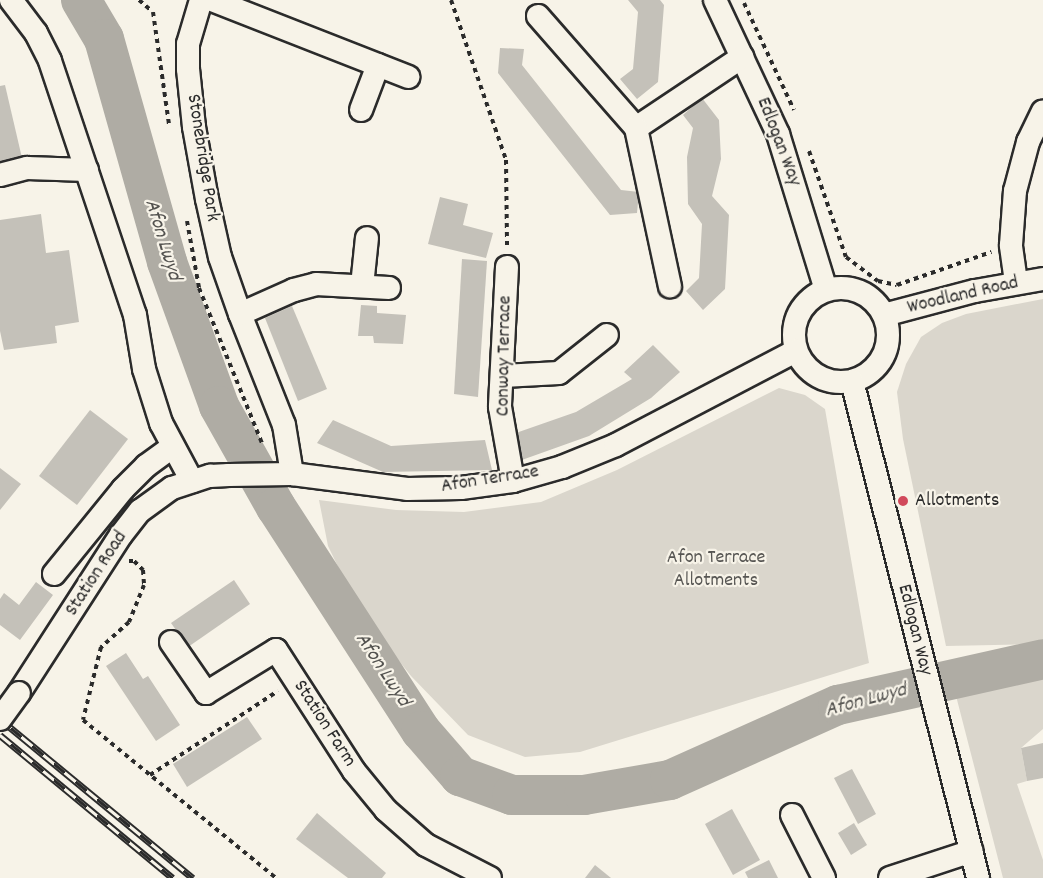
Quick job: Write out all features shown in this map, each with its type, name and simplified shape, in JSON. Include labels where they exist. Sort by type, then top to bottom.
[{"type":"street","points":[[11,0],[36,33],[50,61],[135,315],[144,369],[161,423],[192,481]]},
{"type":"street","name":"Stonebridge Park","points":[[201,0],[188,44],[194,127],[220,257],[284,425],[284,474]]},
{"type":"street","points":[[212,0],[408,77]]},
{"type":"street","name":"Edlogan Way","points":[[715,0],[778,134],[826,290]]},
{"type":"street","points":[[538,16],[636,128],[670,285]]},
{"type":"street","points":[[636,128],[742,57]]},
{"type":"street","points":[[361,110],[378,65]]},
{"type":"street","points":[[1016,282],[1011,245],[1014,192],[1028,142],[1043,111]]},
{"type":"street","points":[[0,175],[27,168],[87,170]]},
{"type":"street","points":[[362,286],[367,238]]},
{"type":"street","name":"Conway Terrace","points":[[507,267],[500,407],[513,481]]},
{"type":"street","name":"Woodland Road","points":[[884,315],[1016,282],[1043,279]]},
{"type":"street","points":[[240,314],[294,290],[316,284],[389,288]]},
{"type":"street","points":[[843,287],[860,292],[874,301],[884,315],[888,335],[884,356],[871,372],[852,381],[835,382],[819,377],[805,366],[796,351],[794,333],[799,314],[810,299],[826,290],[843,287]]},
{"type":"street","points":[[503,376],[559,373],[607,335]]},
{"type":"street","name":"Afon Terrace","points":[[229,475],[284,474],[407,489],[461,488],[513,481],[562,467],[616,445],[796,351]]},
{"type":"street","name":"Edlogan Way","points":[[852,381],[978,878]]},
{"type":"street","points":[[54,574],[123,489],[146,466],[172,447]]},
{"type":"street","name":"Station Road","points":[[0,719],[104,561],[140,511],[172,488],[192,481],[229,475]]},
{"type":"street","name":"Station Farm","points":[[171,642],[206,693],[276,650],[354,771],[387,810],[426,845],[490,878]]},
{"type":"street","points":[[792,815],[824,878]]},
{"type":"street","points":[[890,878],[972,851]]},
{"type":"path","points":[[451,0],[506,160],[507,267]]},
{"type":"path","points":[[742,0],[795,112]]},
{"type":"path","points":[[807,146],[846,257],[878,281],[897,285],[1011,245]]},
{"type":"path","points":[[104,561],[134,561],[143,570],[144,585],[129,622],[101,647],[83,720],[276,878]]},
{"type":"path","points":[[150,775],[295,680]]},
{"type":"green space","points":[[1043,299],[1043,644],[946,646],[903,439],[897,392],[906,364],[921,337],[942,323],[966,314]]},
{"type":"green space","name":"Afon Terrace Allotments","points":[[779,388],[805,395],[825,409],[869,663],[580,752],[525,757],[468,735],[411,676],[359,610],[328,546],[319,500],[396,510],[464,512],[541,502],[617,470]]},
{"type":"green space","points":[[1043,673],[1043,729],[1021,748],[1027,781],[1017,784],[1043,860],[1043,878],[1003,878],[955,692]]},
{"type":"building","points":[[628,0],[660,0],[664,5],[658,82],[637,99],[620,79],[633,69],[638,12]]},
{"type":"building","points":[[500,48],[524,49],[522,65],[621,190],[639,192],[637,213],[610,215],[498,73]]},
{"type":"building","points":[[5,85],[22,158],[0,163],[0,86]]},
{"type":"building","points":[[702,98],[719,120],[721,159],[712,196],[729,215],[725,289],[703,310],[686,291],[699,278],[702,224],[688,204],[687,157],[693,128],[683,115]]},
{"type":"building","points":[[440,197],[468,204],[463,225],[493,233],[486,258],[428,244]]},
{"type":"building","points":[[41,214],[46,253],[69,250],[79,322],[55,326],[57,343],[4,350],[0,331],[0,220]]},
{"type":"building","points":[[462,259],[487,261],[478,397],[454,394]]},
{"type":"building","points":[[361,305],[377,306],[377,313],[406,315],[403,344],[374,343],[373,336],[358,336]]},
{"type":"building","points":[[292,306],[327,389],[298,401],[265,318]]},
{"type":"building","points":[[653,345],[680,372],[651,398],[589,436],[519,461],[513,434],[576,412],[632,379],[624,372]]},
{"type":"building","points":[[90,410],[128,439],[77,505],[39,476]]},
{"type":"building","points":[[333,420],[391,446],[485,440],[492,470],[383,472],[317,443]]},
{"type":"building","points":[[0,468],[21,484],[0,510]]},
{"type":"building","points":[[234,580],[250,604],[188,647],[171,623]]},
{"type":"building","points":[[36,582],[53,595],[20,640],[0,625],[0,599],[4,593],[19,605]]},
{"type":"building","points":[[126,653],[143,679],[148,676],[180,725],[156,741],[106,666]]},
{"type":"building","points":[[247,717],[262,739],[187,787],[173,764]]},
{"type":"building","points":[[1043,743],[1043,778],[1027,781],[1021,748]]},
{"type":"building","points":[[852,769],[876,814],[858,824],[834,778]]},
{"type":"building","points":[[732,809],[760,860],[733,875],[705,824]]},
{"type":"building","points":[[317,813],[386,873],[382,878],[348,878],[296,839]]},
{"type":"building","points":[[854,823],[867,845],[851,855],[838,833]]},
{"type":"building","points":[[769,860],[778,878],[748,878],[745,872]]},
{"type":"building","points":[[595,865],[611,878],[585,878]]},
{"type":"waterway","name":"Afon Lwyd","points":[[81,0],[104,39],[167,262],[219,406],[276,507],[421,731],[460,776],[512,795],[584,795],[670,780],[838,705],[1043,659]]},
{"type":"railway","points":[[0,719],[193,878]]},
{"type":"railway","points":[[0,735],[173,878]]},
{"type":"place","name":"Allotments","points":[[903,501]]}]
